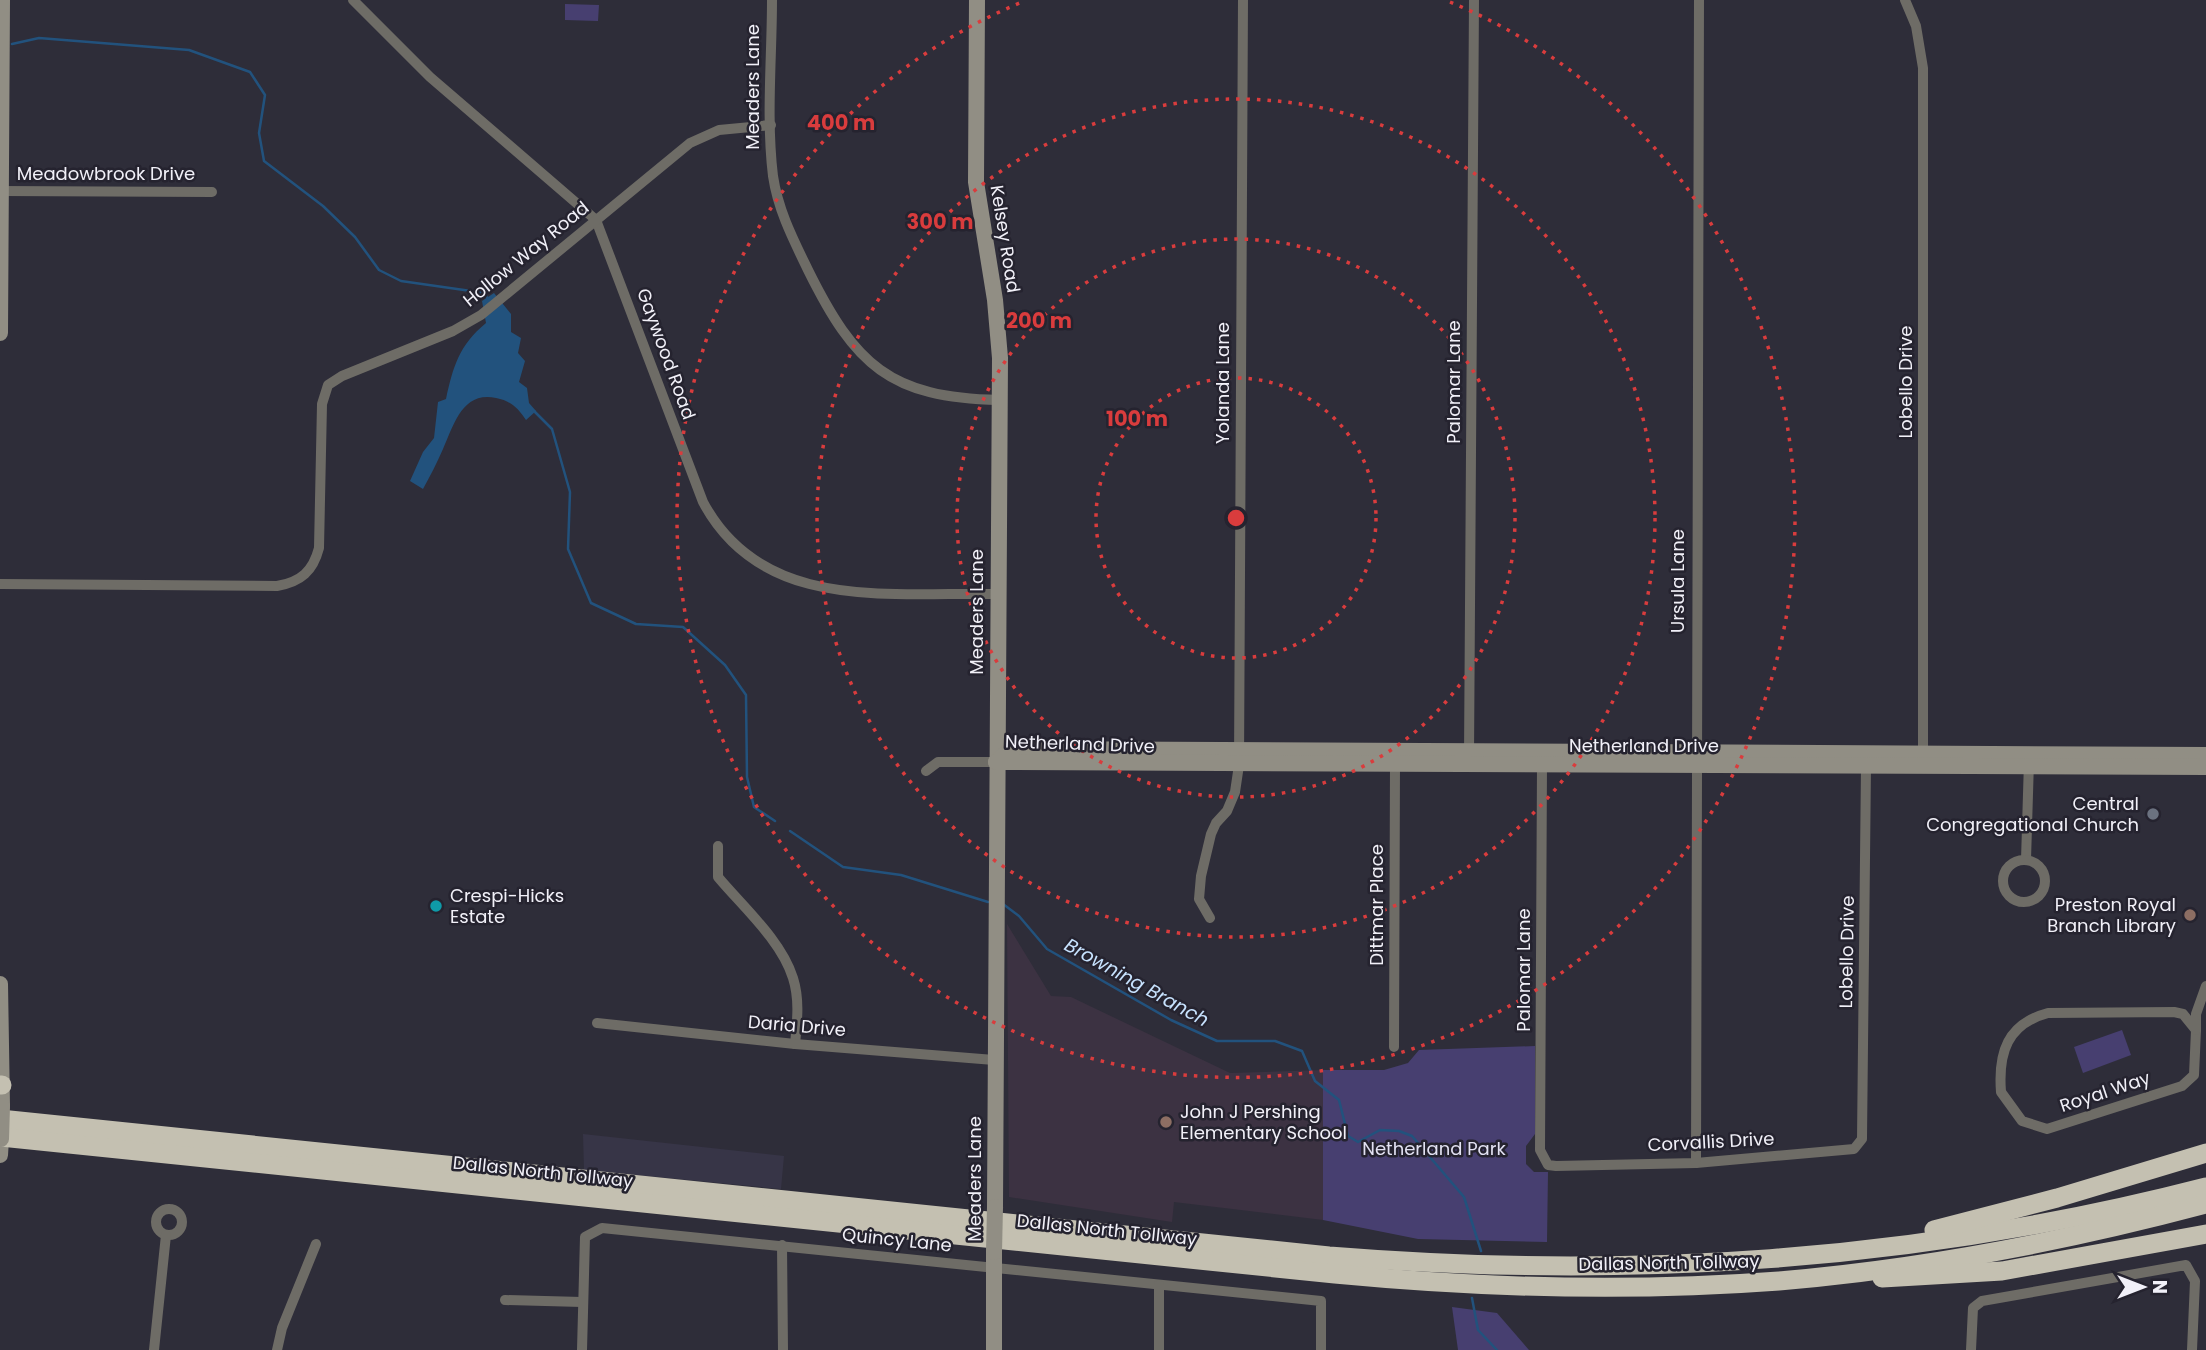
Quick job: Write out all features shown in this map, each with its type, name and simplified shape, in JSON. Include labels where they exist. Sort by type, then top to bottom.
[{"type":"highway","name":"Dallas North Tollway","points":[[1,1112],[1396,1261],[1600,1268],[1733,1262],[1866,1249],[2042,1224],[2206,1187]]},
{"type":"highway","name":"Dallas North Tollway","points":[[0,1137],[1405,1280],[1607,1286],[1797,1279],[1999,1250],[2206,1204]]},
{"type":"highway","points":[[1866,1249],[1888,1240],[2057,1198],[2206,1153]]},
{"type":"highway","points":[[1797,1279],[1934,1277],[2001,1271],[2206,1234]]},
{"type":"street","points":[[0,333],[2,0]]},
{"type":"street","name":"Gaywood Road","points":[[353,0],[430,76],[596,220],[703,502],[717,525],[736,544],[773,571],[795,583],[817,588],[845,592],[997,594]]},
{"type":"street","name":"Meaders Lane","points":[[772,0],[773,175],[783,216],[823,301],[852,345],[882,372],[917,390],[948,398],[999,400],[994,1350]]},
{"type":"street","name":"Kelsey Road","points":[[977,0],[976,182],[995,300],[999,400]]},
{"type":"street","name":"Yolanda Lane","points":[[1210,918],[1199,899],[1201,876],[1210,834],[1227,811],[1236,792],[1238,758],[1243,0]]},
{"type":"street","name":"Palomar Lane","points":[[1469,757],[1474,0]]},
{"type":"street","name":"Ursula Lane","points":[[1696,1163],[1699,0]]},
{"type":"street","name":"Lobello Drive","points":[[1905,0],[1916,26],[1923,68],[1923,760]]},
{"type":"street","name":"Hollow Way Road","points":[[0,583],[277,586],[300,578],[310,570],[318,548],[322,404],[328,385],[342,376],[453,331],[481,314],[678,151],[702,136],[736,127],[771,125]]},
{"type":"street","name":"Meadowbrook Drive","points":[[1,191],[212,192]]},
{"type":"street","name":"Netherland Drive","points":[[2092,761],[2206,755]]},
{"type":"street","name":"Netherland Drive","points":[[1238,758],[1395,764],[1469,757],[1542,765],[1581,758]]},
{"type":"street","name":"Netherland Drive","points":[[996,762],[1469,757],[2029,760],[2206,767]]},
{"type":"street","name":"Netherland Drive","points":[[1808,760],[1866,765],[1923,760]]},
{"type":"street","points":[[2026,860],[2029,760]]},
{"type":"street","points":[[926,771],[939,762],[996,762]]},
{"type":"street","name":"Dittmar Place","points":[[1394,1046],[1395,764]]},
{"type":"street","name":"Palomar Lane","points":[[1542,765],[1540,1150],[1548,1165],[1556,1166]]},
{"type":"street","name":"Lobello Drive","points":[[1862,1139],[1866,765]]},
{"type":"street","points":[[719,846],[718,877],[776,946],[792,976],[797,1008],[796,1044]]},
{"type":"street","points":[[2026,860],[2040,867],[2045,874],[2045,886],[2035,899],[2016,900],[2003,888],[2004,874],[2012,864],[2026,860]]},
{"type":"street","name":"Royal Way","points":[[2196,1030],[2183,1014],[2174,1012],[2048,1013],[2030,1018],[2005,1045],[2000,1078],[2001,1092],[2022,1121],[2047,1129],[2191,1081],[2196,1067],[2196,1030],[2196,1014],[2205,988],[2206,975]]},
{"type":"street","points":[[0,984],[0,1155]]},
{"type":"street","name":"Daria Drive","points":[[597,1023],[796,1044],[994,1060]]},
{"type":"street","name":"Corvallis Drive","points":[[1556,1166],[1696,1163],[1854,1149],[1862,1139]]},
{"type":"street","name":"Quincy Lane","points":[[582,1302],[585,1237],[594,1230],[994,1260],[1159,1285],[1321,1301],[1321,1350]]},
{"type":"street","points":[[154,1350],[166,1235]]},
{"type":"street","points":[[277,1350],[282,1328],[316,1244]]},
{"type":"street","points":[[782,1245],[783,1350]]},
{"type":"street","points":[[1971,1350],[1973,1308],[1982,1301],[2186,1265],[2195,1281],[2192,1350]]},
{"type":"street","points":[[1158,1350],[1159,1285]]},
{"type":"street","points":[[505,1300],[582,1302],[582,1350]]},
{"type":"shaded area","name":"John J Pershing Elementary School","points":[[1007,924],[1051,996],[1071,997],[1230,1073],[1323,1070],[1323,1220],[1174,1202],[1172,1222],[1009,1197]]},
{"type":"shaded area","points":[[583,1134],[784,1156],[781,1189],[584,1170]]},
{"type":"green space","points":[[565,4],[599,5],[598,21],[565,20]]},
{"type":"green space","points":[[2122,1030],[2131,1055],[2083,1073],[2074,1047]]},
{"type":"green space","name":"Netherland Park","points":[[1535,1046],[1535,1134],[1526,1146],[1526,1164],[1534,1172],[1548,1172],[1547,1242],[1418,1239],[1323,1220],[1323,1070],[1384,1070],[1408,1063],[1419,1050]]},
{"type":"green space","points":[[1452,1307],[1497,1313],[1529,1350],[1458,1350]]},
{"type":"water","points":[[494,293],[511,314],[511,332],[521,338],[518,353],[525,361],[519,382],[527,388],[529,403],[536,411],[526,420],[514,406],[501,399],[484,397],[467,405],[456,420],[423,489],[410,481],[423,452],[434,438],[438,402],[446,399],[463,348],[486,323],[482,301]]},
{"type":"waterway","name":"Browning Branch","points":[[12,44],[39,38],[189,50],[250,72],[265,95],[259,133],[264,161],[323,206],[355,237],[379,270],[401,281],[485,293],[487,298]]},
{"type":"waterway","name":"Browning Branch","points":[[534,411],[552,429],[570,492],[568,549],[591,603],[636,624],[683,627],[725,665],[746,695],[747,777],[754,807],[775,821]]},
{"type":"waterway","name":"Browning Branch","points":[[790,831],[843,867],[901,875],[988,902]]},
{"type":"waterway","name":"Browning Branch","points":[[1003,904],[1019,916],[1047,949],[1171,1020],[1217,1041],[1275,1041],[1302,1051],[1315,1081],[1339,1100],[1348,1136],[1358,1142],[1380,1130],[1399,1131],[1412,1136],[1464,1197],[1481,1251]]},
{"type":"waterway","name":"Browning Branch","points":[[1472,1298],[1478,1330],[1497,1350]]},
{"type":"place","name":"Central Congregational Church","points":[[2153,814]]},
{"type":"place","name":"Crespi-Hicks Estate","points":[[436,906]]},
{"type":"place","name":"Preston Royal Branch Library","points":[[2190,915]]},
{"type":"place","name":"John J Pershing Elementary School","points":[[1166,1122]]}]
